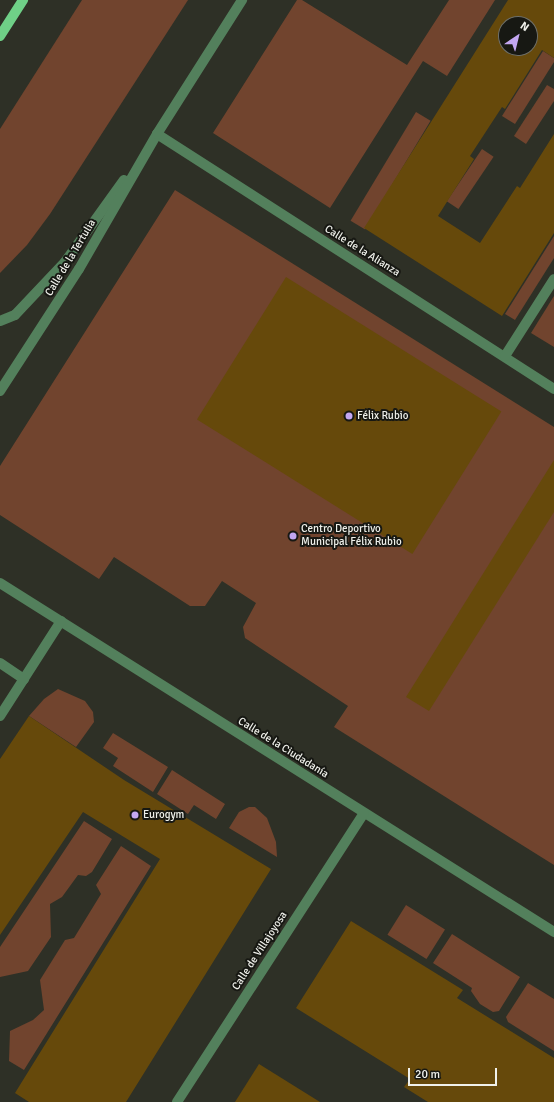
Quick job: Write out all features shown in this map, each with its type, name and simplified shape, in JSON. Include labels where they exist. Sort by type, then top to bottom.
[{"type":"main road","points":[[0,36],[23,0]]},
{"type":"street","name":"Calle de la Tertulia","points":[[0,391],[79,269],[157,134],[242,0]]},
{"type":"street","name":"Calle de la Tertulia","points":[[0,321],[15,315],[65,262],[157,134]]},
{"type":"street","name":"Calle de la Alianza","points":[[157,134],[505,356],[554,389]]},
{"type":"street","points":[[505,356],[554,279]]},
{"type":"street","name":"Calle de la Ciudadanía","points":[[0,583],[554,932]]},
{"type":"street","points":[[0,716],[61,621]]},
{"type":"street","points":[[0,663],[24,679]]},
{"type":"street","name":"Calle de Villajoyosa","points":[[176,1102],[364,813]]},
{"type":"shaded area","points":[[82,0],[188,0],[50,214],[27,245],[0,273],[0,129]]},
{"type":"shaded area","points":[[297,0],[302,0],[407,65],[449,0],[495,0],[447,76],[423,61],[330,208],[213,133]]},
{"type":"shaded area","points":[[543,51],[554,58],[554,62],[515,124],[502,116]]},
{"type":"shaded area","points":[[547,85],[554,89],[554,101],[526,144],[514,136]]},
{"type":"shaded area","points":[[416,112],[431,121],[365,230],[351,221]]},
{"type":"shaded area","points":[[482,149],[494,157],[458,209],[447,201]]},
{"type":"shaded area","name":"Centro Deportivo Municipal Félix Rubio","points":[[175,190],[554,427],[554,865],[334,727],[348,706],[245,638],[243,627],[256,603],[222,581],[205,606],[190,606],[114,557],[99,579],[0,515],[0,466]]},
{"type":"shaded area","points":[[554,236],[554,258],[515,320],[505,314]]},
{"type":"shaded area","points":[[554,296],[554,347],[531,333]]},
{"type":"shaded area","points":[[58,689],[85,701],[93,712],[94,722],[76,747],[29,716],[44,699]]},
{"type":"shaded area","points":[[113,733],[168,767],[153,792],[113,766],[118,758],[103,748]]},
{"type":"shaded area","points":[[172,770],[225,804],[216,819],[194,805],[188,814],[157,794]]},
{"type":"shaded area","points":[[249,807],[255,807],[267,818],[276,842],[277,857],[229,828],[239,812]]},
{"type":"shaded area","points":[[84,821],[112,839],[92,872],[86,876],[78,875],[62,897],[50,904],[51,937],[28,971],[0,977],[0,947]]},
{"type":"shaded area","points":[[121,846],[151,866],[24,1070],[9,1061],[10,1031],[33,1020],[44,1010],[40,980],[65,940],[74,938],[101,894],[96,885]]},
{"type":"shaded area","points":[[406,905],[445,929],[426,959],[387,935]]},
{"type":"shaded area","points":[[452,934],[520,977],[499,1011],[493,1012],[480,1004],[471,991],[472,988],[433,963]]},
{"type":"shaded area","points":[[528,983],[554,999],[554,1051],[508,1022],[506,1017]]},
{"type":"building","points":[[508,0],[554,0],[554,58],[542,50],[505,109],[502,107],[470,156],[474,159],[438,216],[480,243],[517,186],[520,188],[554,134],[554,233],[502,316],[364,228]]},
{"type":"building","name":"Félix Rubio","points":[[286,277],[501,412],[412,554],[197,419]]},
{"type":"building","points":[[554,460],[554,512],[429,711],[406,697]]},
{"type":"building","points":[[29,716],[124,780],[271,869],[126,1102],[29,1102],[15,1093],[160,859],[83,812],[0,935],[0,759]]},
{"type":"building","points":[[351,921],[463,990],[457,998],[554,1058],[554,1102],[428,1102],[404,1087],[410,1079],[296,1008]]},
{"type":"building","points":[[259,1064],[320,1102],[235,1102]]},
{"type":"place","name":"Félix Rubio","points":[[349,416]]},
{"type":"place","name":"Centro Deportivo Municipal Félix Rubio","points":[[293,536]]},
{"type":"place","name":"Eurogym","points":[[135,815]]}]
